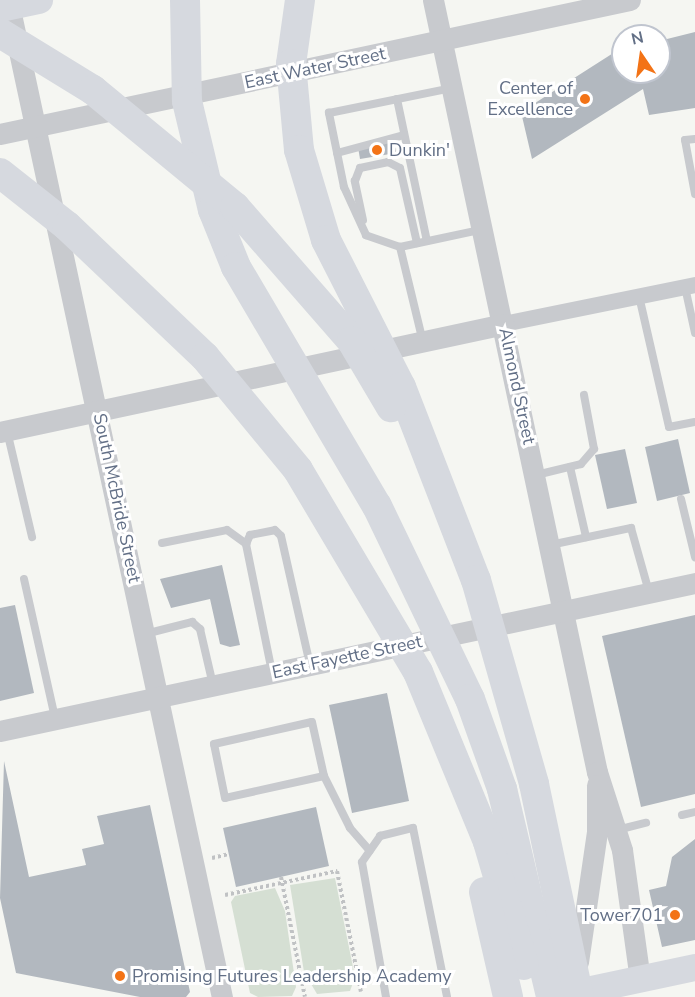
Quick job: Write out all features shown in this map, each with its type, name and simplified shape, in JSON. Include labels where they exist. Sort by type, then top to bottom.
[{"type":"highway","points":[[185,0],[187,101],[213,210],[236,267],[377,506],[470,699],[571,997]]},
{"type":"highway","points":[[300,0],[291,64],[299,150],[326,240],[401,387],[498,647],[564,909],[571,997]]},
{"type":"highway","points":[[4,12],[93,90],[236,207],[352,340],[441,496]]},
{"type":"highway","points":[[0,173],[128,280],[261,421],[360,567],[453,749],[488,842],[534,997]]},
{"type":"highway","points":[[453,749],[508,997]]},
{"type":"main road","points":[[4,12],[39,0]]},
{"type":"main road","points":[[571,997],[642,988],[695,967]]},
{"type":"street","name":"Almond Street","points":[[433,0],[504,324],[597,772],[616,830],[642,988]]},
{"type":"street","name":"East Water Street","points":[[0,134],[630,0]]},
{"type":"street","name":"South McBride Street","points":[[4,12],[36,127],[99,411],[222,997]]},
{"type":"street","points":[[4,431],[690,286]]},
{"type":"street","name":"East Fayette Street","points":[[0,731],[695,583]]},
{"type":"street","name":"Almond Street","points":[[571,997],[597,832],[597,772]]},
{"type":"lane","points":[[452,88],[329,113],[344,187],[366,235],[400,247],[483,229]]},
{"type":"lane","points":[[397,99],[427,241]]},
{"type":"lane","points":[[337,153],[404,135]]},
{"type":"lane","points":[[695,139],[685,140],[695,194]]},
{"type":"lane","points":[[366,235],[355,181],[360,168],[388,162],[400,168],[417,243]]},
{"type":"lane","points":[[400,247],[423,342]]},
{"type":"lane","points":[[690,286],[695,333]]},
{"type":"lane","points":[[639,296],[669,427],[695,422]]},
{"type":"lane","points":[[536,476],[570,467],[594,449],[584,394]]},
{"type":"lane","points":[[4,431],[32,537]]},
{"type":"lane","points":[[570,467],[586,537]]},
{"type":"lane","points":[[681,499],[695,557]]},
{"type":"lane","points":[[550,545],[631,528],[650,592]]},
{"type":"lane","points":[[162,543],[227,530],[246,544]]},
{"type":"lane","points":[[272,673],[246,544],[250,535],[275,530],[281,536],[309,665]]},
{"type":"lane","points":[[24,579],[55,719]]},
{"type":"lane","points":[[145,634],[192,622],[200,629],[213,685]]},
{"type":"lane","points":[[324,776],[225,798],[214,744],[312,722],[324,776],[350,828],[370,851]]},
{"type":"lane","points":[[682,815],[695,812]]},
{"type":"lane","points":[[616,830],[646,823]]},
{"type":"lane","points":[[386,997],[362,862],[380,836],[413,828],[447,997]]},
{"type":"path","points":[[225,895],[281,880],[337,871],[361,992]]},
{"type":"path","points":[[281,880],[305,997]]},
{"type":"shaded area","points":[[335,878],[355,977],[350,991],[317,994],[304,972],[290,885]]},
{"type":"shaded area","points":[[275,888],[285,911],[296,987],[292,996],[258,997],[250,993],[231,902],[235,896]]},
{"type":"building","name":"Center of Excellence","points":[[695,32],[695,108],[649,115],[643,89],[532,159],[521,112],[611,54],[611,84],[671,84],[671,38]]},
{"type":"building","name":"Dunkin'","points":[[394,141],[396,153],[360,159],[358,147]]},
{"type":"building","points":[[678,439],[690,493],[657,501],[645,447]]},
{"type":"building","points":[[625,449],[637,503],[607,509],[595,455]]},
{"type":"building","points":[[222,565],[240,645],[230,647],[220,644],[210,599],[171,608],[160,579]]},
{"type":"building","points":[[15,605],[34,693],[0,701],[0,608]]},
{"type":"building","points":[[695,615],[695,794],[641,807],[602,636]]},
{"type":"building","points":[[387,693],[409,801],[352,813],[329,705]]},
{"type":"building","points":[[4,761],[29,877],[86,865],[82,849],[104,844],[97,816],[150,805],[190,992],[186,997],[140,997],[16,973],[0,898]]},
{"type":"building","points":[[316,807],[329,866],[236,887],[223,828]]},
{"type":"building","name":"Tower701","points":[[695,839],[695,940],[662,947],[649,890],[666,886],[672,857]]},
{"type":"place","name":"Center of Excellence","points":[[585,99]]},
{"type":"place","name":"Dunkin'","points":[[377,150]]},
{"type":"place","name":"Tower701","points":[[675,915]]},
{"type":"place","name":"Promising Futures Leadership Academy","points":[[120,976]]}]
